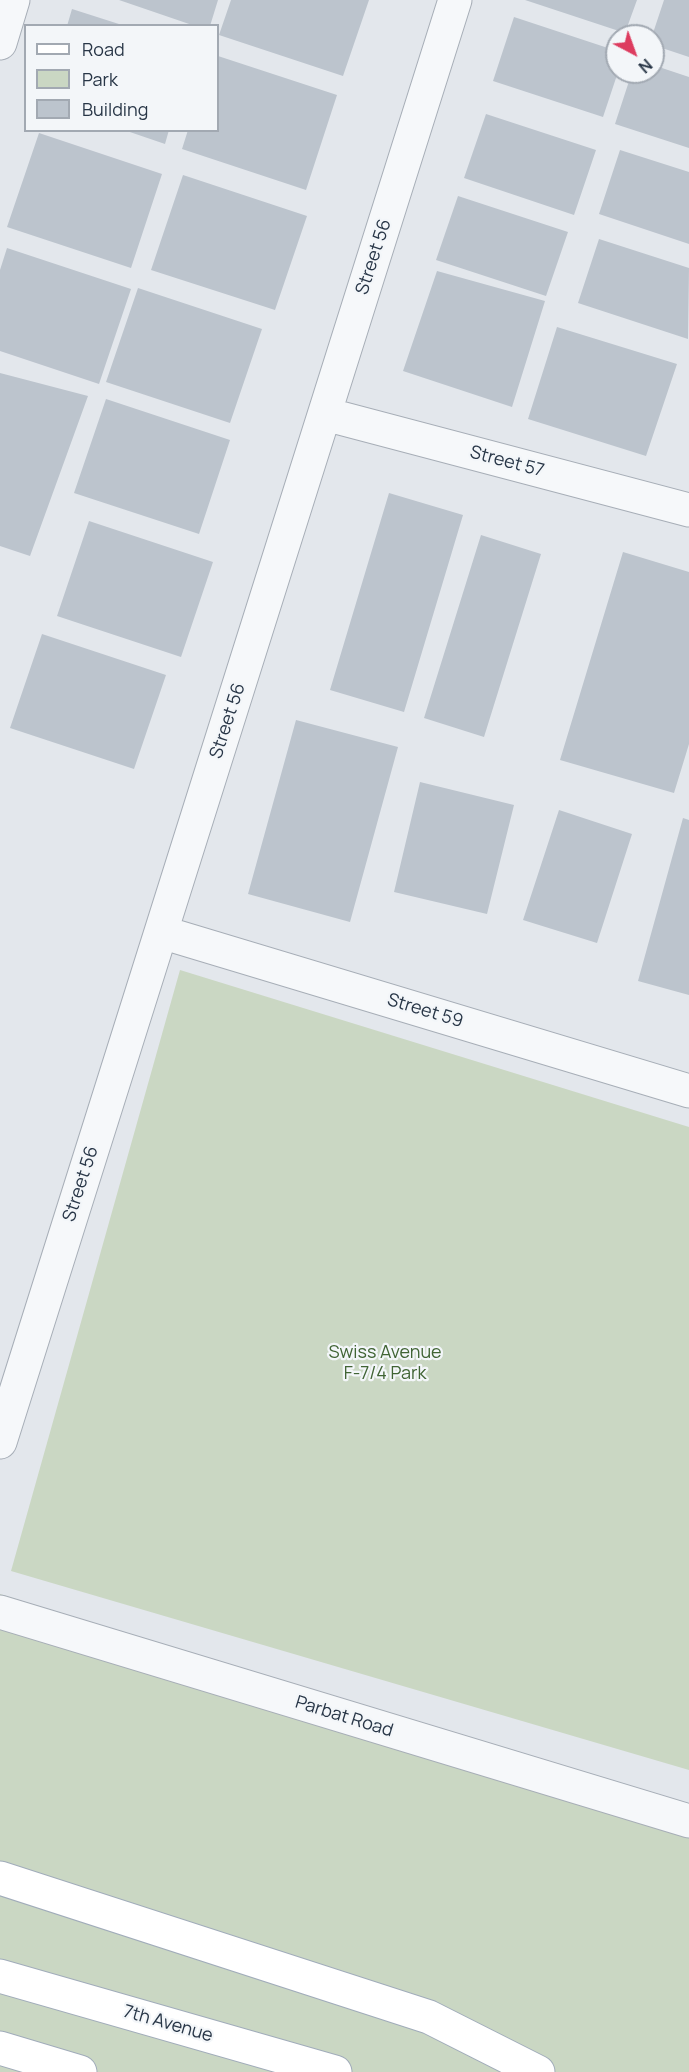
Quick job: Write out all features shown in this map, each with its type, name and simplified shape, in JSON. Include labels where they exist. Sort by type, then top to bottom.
[{"type":"main road","points":[[0,1878],[429,2017],[538,2072]]},
{"type":"main road","name":"7th Avenue","points":[[0,1976],[335,2072]]},
{"type":"main road","points":[[0,2048],[80,2072]]},
{"type":"street","points":[[0,43],[13,0]]},
{"type":"street","name":"Street 56","points":[[0,1442],[455,0]]},
{"type":"street","name":"Street 57","points":[[325,414],[689,510]]},
{"type":"street","name":"Street 59","points":[[161,932],[689,1091]]},
{"type":"street","name":"Parbat Road","points":[[0,1612],[689,1821]]},
{"type":"green space","name":"Swiss Avenue F-7/4 Park","points":[[180,970],[689,1127],[689,1770],[11,1571]]},
{"type":"green space","points":[[0,1594],[689,1809],[689,2072],[0,2072]]},
{"type":"building","points":[[119,0],[218,0],[211,24],[189,24]]},
{"type":"building","points":[[231,0],[369,0],[343,76],[219,35]]},
{"type":"building","points":[[525,0],[637,0],[628,24],[605,24],[605,26]]},
{"type":"building","points":[[664,0],[689,0],[689,57],[665,49],[665,24],[656,24]]},
{"type":"building","points":[[72,9],[119,24],[68,24]]},
{"type":"building","points":[[514,17],[605,47],[605,84],[614,84],[603,117],[493,81]]},
{"type":"building","points":[[219,56],[337,95],[306,190],[182,149],[187,132],[219,132]]},
{"type":"building","points":[[665,69],[689,77],[689,148],[615,124],[628,84],[665,84]]},
{"type":"building","points":[[486,114],[596,150],[574,215],[464,178]]},
{"type":"building","points":[[130,132],[168,132],[165,144]]},
{"type":"building","points":[[39,133],[162,174],[131,268],[7,227]]},
{"type":"building","points":[[620,150],[689,172],[689,244],[599,214]]},
{"type":"building","points":[[183,175],[307,216],[275,310],[151,270]]},
{"type":"building","points":[[458,196],[568,232],[546,296],[436,260]]},
{"type":"building","points":[[599,239],[689,268],[688,339],[578,303]]},
{"type":"building","points":[[7,248],[131,289],[99,384],[0,351],[0,270]]},
{"type":"building","points":[[437,271],[545,301],[512,407],[403,371]]},
{"type":"building","points":[[138,288],[262,329],[230,423],[106,382]]},
{"type":"building","points":[[557,327],[677,364],[646,456],[528,419]]},
{"type":"building","points":[[0,373],[88,396],[30,556],[0,546]]},
{"type":"building","points":[[106,399],[230,440],[199,534],[74,493]]},
{"type":"building","points":[[389,493],[463,515],[404,712],[330,690]]},
{"type":"building","points":[[89,521],[213,562],[181,657],[57,616]]},
{"type":"building","points":[[481,535],[541,554],[484,737],[424,718]]},
{"type":"building","points":[[623,552],[689,572],[689,744],[674,793],[560,760]]},
{"type":"building","points":[[42,634],[166,675],[134,769],[10,728]]},
{"type":"building","points":[[296,720],[398,747],[350,922],[248,894]]},
{"type":"building","points":[[420,782],[514,805],[487,914],[394,892]]},
{"type":"building","points":[[559,810],[632,834],[597,943],[523,920]]},
{"type":"building","points":[[683,818],[689,820],[689,995],[638,981]]}]
